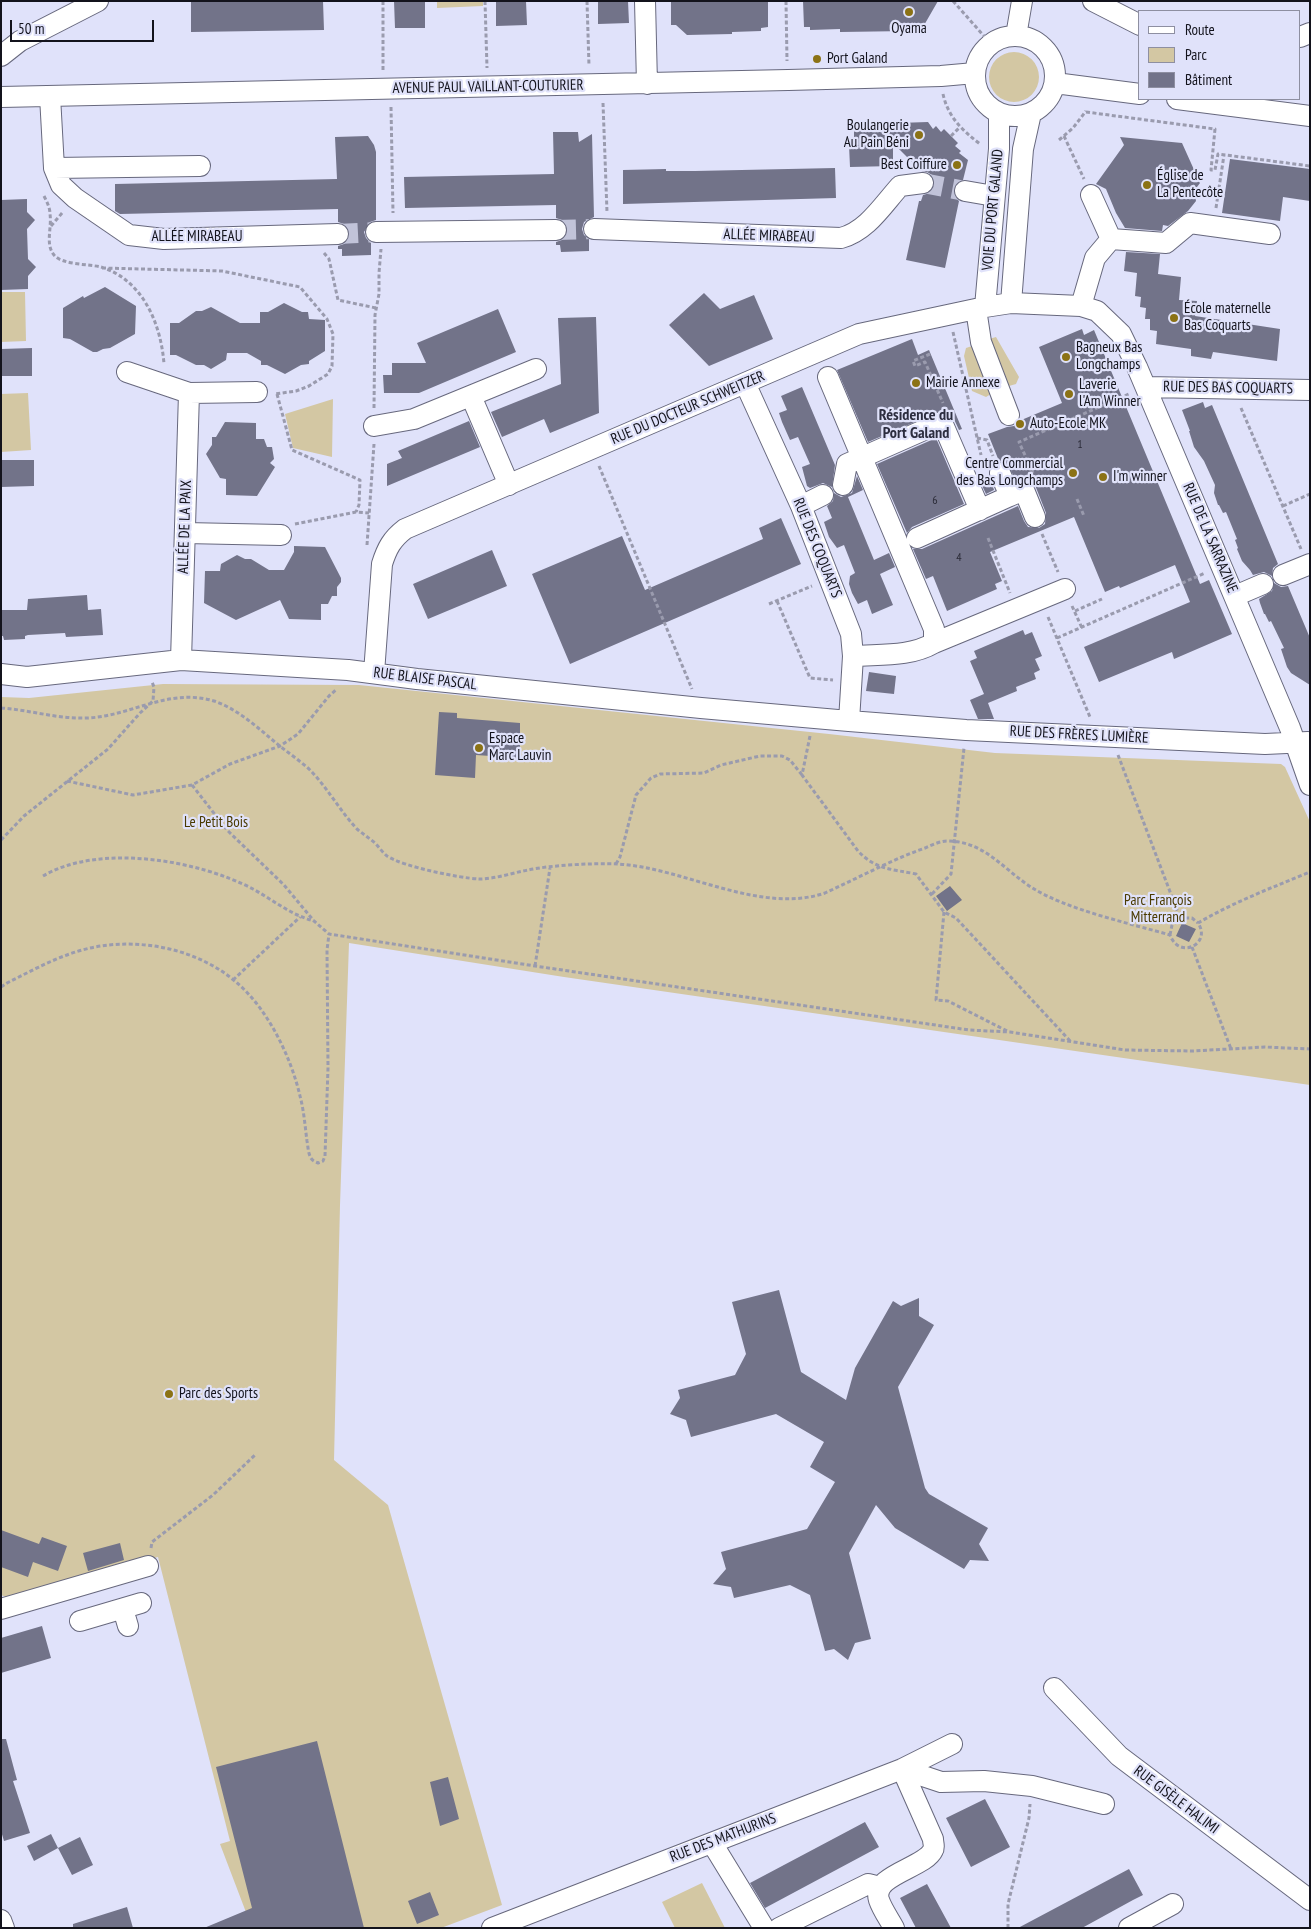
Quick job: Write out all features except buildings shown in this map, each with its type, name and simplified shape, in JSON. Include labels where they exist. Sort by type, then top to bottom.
[{"type":"street","points":[[1,56],[20,41],[98,1]]},
{"type":"street","points":[[645,1],[647,84]]},
{"type":"street","points":[[1016,36],[1022,1]]},
{"type":"street","points":[[1093,1],[1138,24]]},
{"type":"street","points":[[1016,36],[1028,38],[1040,44],[1048,53],[1054,64],[1055,82],[1052,93],[1047,100],[1031,114],[1015,116],[999,113],[984,102],[978,93],[975,73],[980,57],[991,44],[1002,38],[1016,36]]},
{"type":"street","name":"AVENUE PAUL VAILLANT-COUTURIER","points":[[1,97],[647,84],[941,76],[975,73]]},
{"type":"street","points":[[1055,82],[1138,94]]},
{"type":"street","name":"ALLÉE MIRABEAU","points":[[50,96],[54,168],[61,185],[75,198],[129,235],[164,239],[338,234]]},
{"type":"street","points":[[1185,100],[1310,116]]},
{"type":"street","name":"VOIE DU PORT GALAND","points":[[999,113],[999,149],[980,308],[981,342],[1009,415]]},
{"type":"street","name":"VOIE DU PORT GALAND","points":[[1011,303],[1022,149],[1031,114]]},
{"type":"street","points":[[54,168],[200,166]]},
{"type":"street","name":"ALLÉE MIRABEAU","points":[[601,230],[841,238],[853,235],[865,226],[900,186],[922,183]]},
{"type":"street","points":[[965,191],[994,196]]},
{"type":"street","points":[[1091,195],[1111,239]]},
{"type":"street","points":[[1111,239],[1166,243],[1190,223],[1270,234]]},
{"type":"street","points":[[385,232],[556,230]]},
{"type":"street","points":[[1081,306],[1095,258],[1111,239]]},
{"type":"street","name":"RUE DU DOCTEUR SCHWEITZER","points":[[374,673],[382,564],[392,539],[405,529],[859,334],[1011,303],[1081,306],[1097,311],[1121,334]]},
{"type":"street","name":"RUE DE LA SARRAZINE","points":[[1121,334],[1146,387],[1235,596],[1303,743],[1310,785]]},
{"type":"street","points":[[374,426],[414,419],[536,369]]},
{"type":"street","points":[[127,372],[189,393],[257,392]]},
{"type":"street","points":[[828,377],[934,629],[934,643]]},
{"type":"street","name":"RUE DES COQUARTS","points":[[745,383],[800,506],[851,634],[853,656],[849,722]]},
{"type":"street","name":"RUE DES BAS COQUARTS","points":[[1146,387],[1310,390]]},
{"type":"street","name":"ALLÉE DE LA PAIX","points":[[181,660],[189,393]]},
{"type":"street","points":[[471,396],[509,485]]},
{"type":"street","points":[[843,485],[847,464],[942,422],[980,510]]},
{"type":"street","points":[[1000,473],[1017,493],[1039,526]]},
{"type":"street","points":[[917,538],[1017,493]]},
{"type":"street","points":[[800,506],[823,495]]},
{"type":"street","points":[[185,533],[280,535]]},
{"type":"street","points":[[1283,575],[1308,564]]},
{"type":"street","points":[[1235,596],[1263,584]]},
{"type":"street","points":[[853,656],[901,654],[921,650],[1065,589]]},
{"type":"street","name":"RUE BLAISE PASCAL","points":[[1,674],[28,677],[181,660],[348,670],[417,679],[849,722]]},
{"type":"street","name":"RUE DES FRÈRES LUMIÈRE","points":[[849,722],[966,730],[1265,744],[1303,743]]},
{"type":"street","points":[[1,1609],[72,1594],[143,1573]]},
{"type":"street","points":[[80,1622],[131,1613]]},
{"type":"street","name":"RUE GISÈLE HALIMI","points":[[1054,1688],[1119,1756],[1310,1900]]},
{"type":"street","name":"RUE DES MATHURINS","points":[[495,1927],[902,1769],[952,1744]]},
{"type":"street","points":[[902,1769],[941,1782],[984,1781],[1032,1786],[1104,1804]]},
{"type":"street","points":[[894,1928],[878,1898],[880,1887],[889,1878],[930,1855],[934,1848],[933,1839],[902,1769]]},
{"type":"street","points":[[712,1842],[764,1928]]},
{"type":"street","points":[[779,1928],[868,1884],[880,1887]]},
{"type":"street","points":[[1130,1928],[1174,1904]]},
{"type":"street","points":[[1,1920],[4,1928]]},
{"type":"path","points":[[383,1],[387,89],[385,232]]},
{"type":"path","points":[[485,1],[488,87]]},
{"type":"path","points":[[587,1],[596,85],[601,230]]},
{"type":"path","points":[[784,1],[786,10],[788,80]]},
{"type":"path","points":[[953,1],[991,44]]},
{"type":"path","points":[[941,76],[945,102],[954,120],[979,144],[999,149]]},
{"type":"path","points":[[1059,140],[1086,112],[1215,129],[1211,170],[1215,170],[1218,154],[1310,166]]},
{"type":"path","points":[[951,136],[960,127]]},
{"type":"path","points":[[1064,136],[1091,195]]},
{"type":"path","points":[[1213,226],[1224,155]]},
{"type":"path","points":[[54,168],[43,182],[43,195],[50,209],[49,242],[55,257],[61,261],[102,268],[222,271],[300,287],[328,318],[333,334],[332,366],[328,374],[321,380],[296,391],[277,394],[257,392]]},
{"type":"path","points":[[50,226],[60,215]]},
{"type":"path","points":[[300,235],[325,254],[328,259],[338,300],[376,308]]},
{"type":"path","points":[[102,268],[132,285],[142,294],[160,336],[166,384]]},
{"type":"path","points":[[379,273],[379,294],[376,308],[374,447],[367,550],[382,564]]},
{"type":"path","points":[[953,314],[952,326],[981,455]]},
{"type":"path","points":[[930,354],[912,361],[915,366],[925,362],[950,419],[942,422]]},
{"type":"path","points":[[277,394],[292,450],[360,480],[359,505],[356,512]]},
{"type":"path","points":[[1017,493],[1038,484],[1020,442],[1124,396]]},
{"type":"path","points":[[1243,412],[1308,564]]},
{"type":"path","points":[[977,438],[986,440]]},
{"type":"path","points":[[592,450],[701,708]]},
{"type":"path","points":[[1283,506],[1310,494]]},
{"type":"path","points":[[1077,500],[1084,516]]},
{"type":"path","points":[[280,535],[296,522],[356,512],[369,513]]},
{"type":"path","points":[[1039,526],[1055,564]]},
{"type":"path","points":[[988,538],[1004,580]]},
{"type":"path","points":[[1098,736],[1057,638],[1222,566]]},
{"type":"path","points":[[769,604],[829,579]]},
{"type":"path","points":[[1075,611],[1102,599]]},
{"type":"path","points":[[777,601],[810,678],[852,682]]},
{"type":"path","points":[[67,781],[133,795],[192,785],[230,764],[280,746],[298,734],[329,696],[345,682],[348,670]]},
{"type":"path","points":[[1,840],[24,816],[108,749],[153,701],[154,687],[152,682]]},
{"type":"path","points":[[1,708],[47,716],[86,718],[110,716],[153,701],[186,697],[214,701],[242,715],[309,770],[357,829],[387,856],[412,867],[478,879],[530,869],[616,864],[669,872],[722,888],[794,900],[825,894],[905,855],[944,841],[988,852],[1030,886],[1046,896],[1088,911],[1170,935]]},
{"type":"path","points":[[802,775],[813,718]]},
{"type":"path","points":[[932,894],[951,874],[964,751]]},
{"type":"path","points":[[616,864],[636,795],[651,778],[660,774],[704,773],[721,765],[760,756],[782,756],[790,760],[868,862],[880,867],[916,874],[944,912],[956,918],[1071,1042]]},
{"type":"path","points":[[1118,757],[1180,918]]},
{"type":"path","points":[[192,785],[227,830],[284,884],[314,921],[329,934],[969,1030],[1010,1032],[1125,1050],[1160,1052],[1265,1047],[1310,1049]]},
{"type":"path","points":[[43,876],[66,865],[89,860],[132,859],[176,862],[217,873],[252,889],[300,917],[314,921]]},
{"type":"path","points":[[534,966],[550,868]]},
{"type":"path","points":[[1198,923],[1223,908],[1310,872]]},
{"type":"path","points":[[944,912],[936,1000],[948,1001],[1010,1032]]},
{"type":"path","points":[[233,980],[300,917]]},
{"type":"path","points":[[1180,918],[1192,918],[1198,923],[1201,929],[1201,938],[1192,947],[1182,948],[1177,946],[1170,935],[1172,925],[1180,918]]},
{"type":"path","points":[[1,987],[68,954],[102,946],[141,944],[175,950],[210,964],[233,980],[258,1007],[279,1038],[291,1064],[301,1098],[310,1156],[318,1163],[323,1161],[324,1156],[328,1068],[327,950],[329,934]]},
{"type":"path","points":[[1192,947],[1231,1049]]},
{"type":"path","points":[[143,1573],[152,1542],[213,1495],[255,1455]]},
{"type":"path","points":[[1008,1928],[1008,1904],[1029,1818],[1032,1786]]},
{"type":"green space","points":[[437,1],[483,1],[483,6],[437,8]]},
{"type":"green space","points":[[1009,52],[1019,52],[1032,59],[1039,72],[1039,82],[1032,95],[1019,102],[1009,102],[1000,98],[993,91],[989,82],[989,72],[993,63],[1000,56]]},
{"type":"green space","points":[[1,292],[25,292],[26,341],[1,342]]},
{"type":"green space","points":[[996,337],[1019,377],[1016,384],[1009,386],[989,339]]},
{"type":"green space","points":[[972,346],[991,394],[986,397],[972,391],[964,356],[966,348]]},
{"type":"green space","points":[[28,393],[31,450],[1,452],[1,394]]},
{"type":"green space","points":[[333,399],[332,457],[293,448],[285,414]]},
{"type":"green space","points":[[163,684],[359,685],[995,753],[1281,764],[1285,767],[1310,822],[1310,1085],[564,977],[349,943],[334,1460],[388,1505],[502,1905],[441,1928],[252,1928],[220,1844],[230,1841],[158,1557],[6,1597],[1,1595],[1,697],[29,698]]},
{"type":"green space","points":[[702,1883],[725,1928],[675,1928],[662,1902]]},
{"type":"tunnel","points":[[923,183],[965,191]]},
{"type":"tunnel","points":[[556,230],[594,229]]},
{"type":"tunnel","points":[[338,234],[376,232]]},
{"type":"place","name":"Oyama","points":[[909,12]]},
{"type":"place","name":"Port Galand","points":[[817,59]]},
{"type":"place","name":"Boulangerie Au Pain Béni","points":[[919,135]]},
{"type":"place","name":"Best Coiffure","points":[[957,165]]},
{"type":"place","name":"Église de La Pentecôte","points":[[1147,185]]},
{"type":"place","name":"École maternelle Bas Coquarts","points":[[1174,318]]},
{"type":"place","name":"Bagneux Bas Longchamps","points":[[1066,357]]},
{"type":"place","name":"Mairie Annexe","points":[[916,383]]},
{"type":"place","name":"Laverie l'Am Winner","points":[[1069,394]]},
{"type":"place","name":"Auto-Ecole MK","points":[[1020,424]]},
{"type":"place","name":"Centre Commercial des Bas Longchamps","points":[[1073,473]]},
{"type":"place","name":"I'm winner","points":[[1103,477]]},
{"type":"place","name":"Espace Marc Lauvin","points":[[479,748]]},
{"type":"place","name":"Parc des Sports","points":[[169,1394]]},
{"type":"district","name":"Résidence du Port Galand","points":[[916,424]]},
{"type":"park label","name":"Le Petit Bois","points":[[216,823]]},
{"type":"park label","name":"Parc François Mitterrand","points":[[1158,910]]}]
